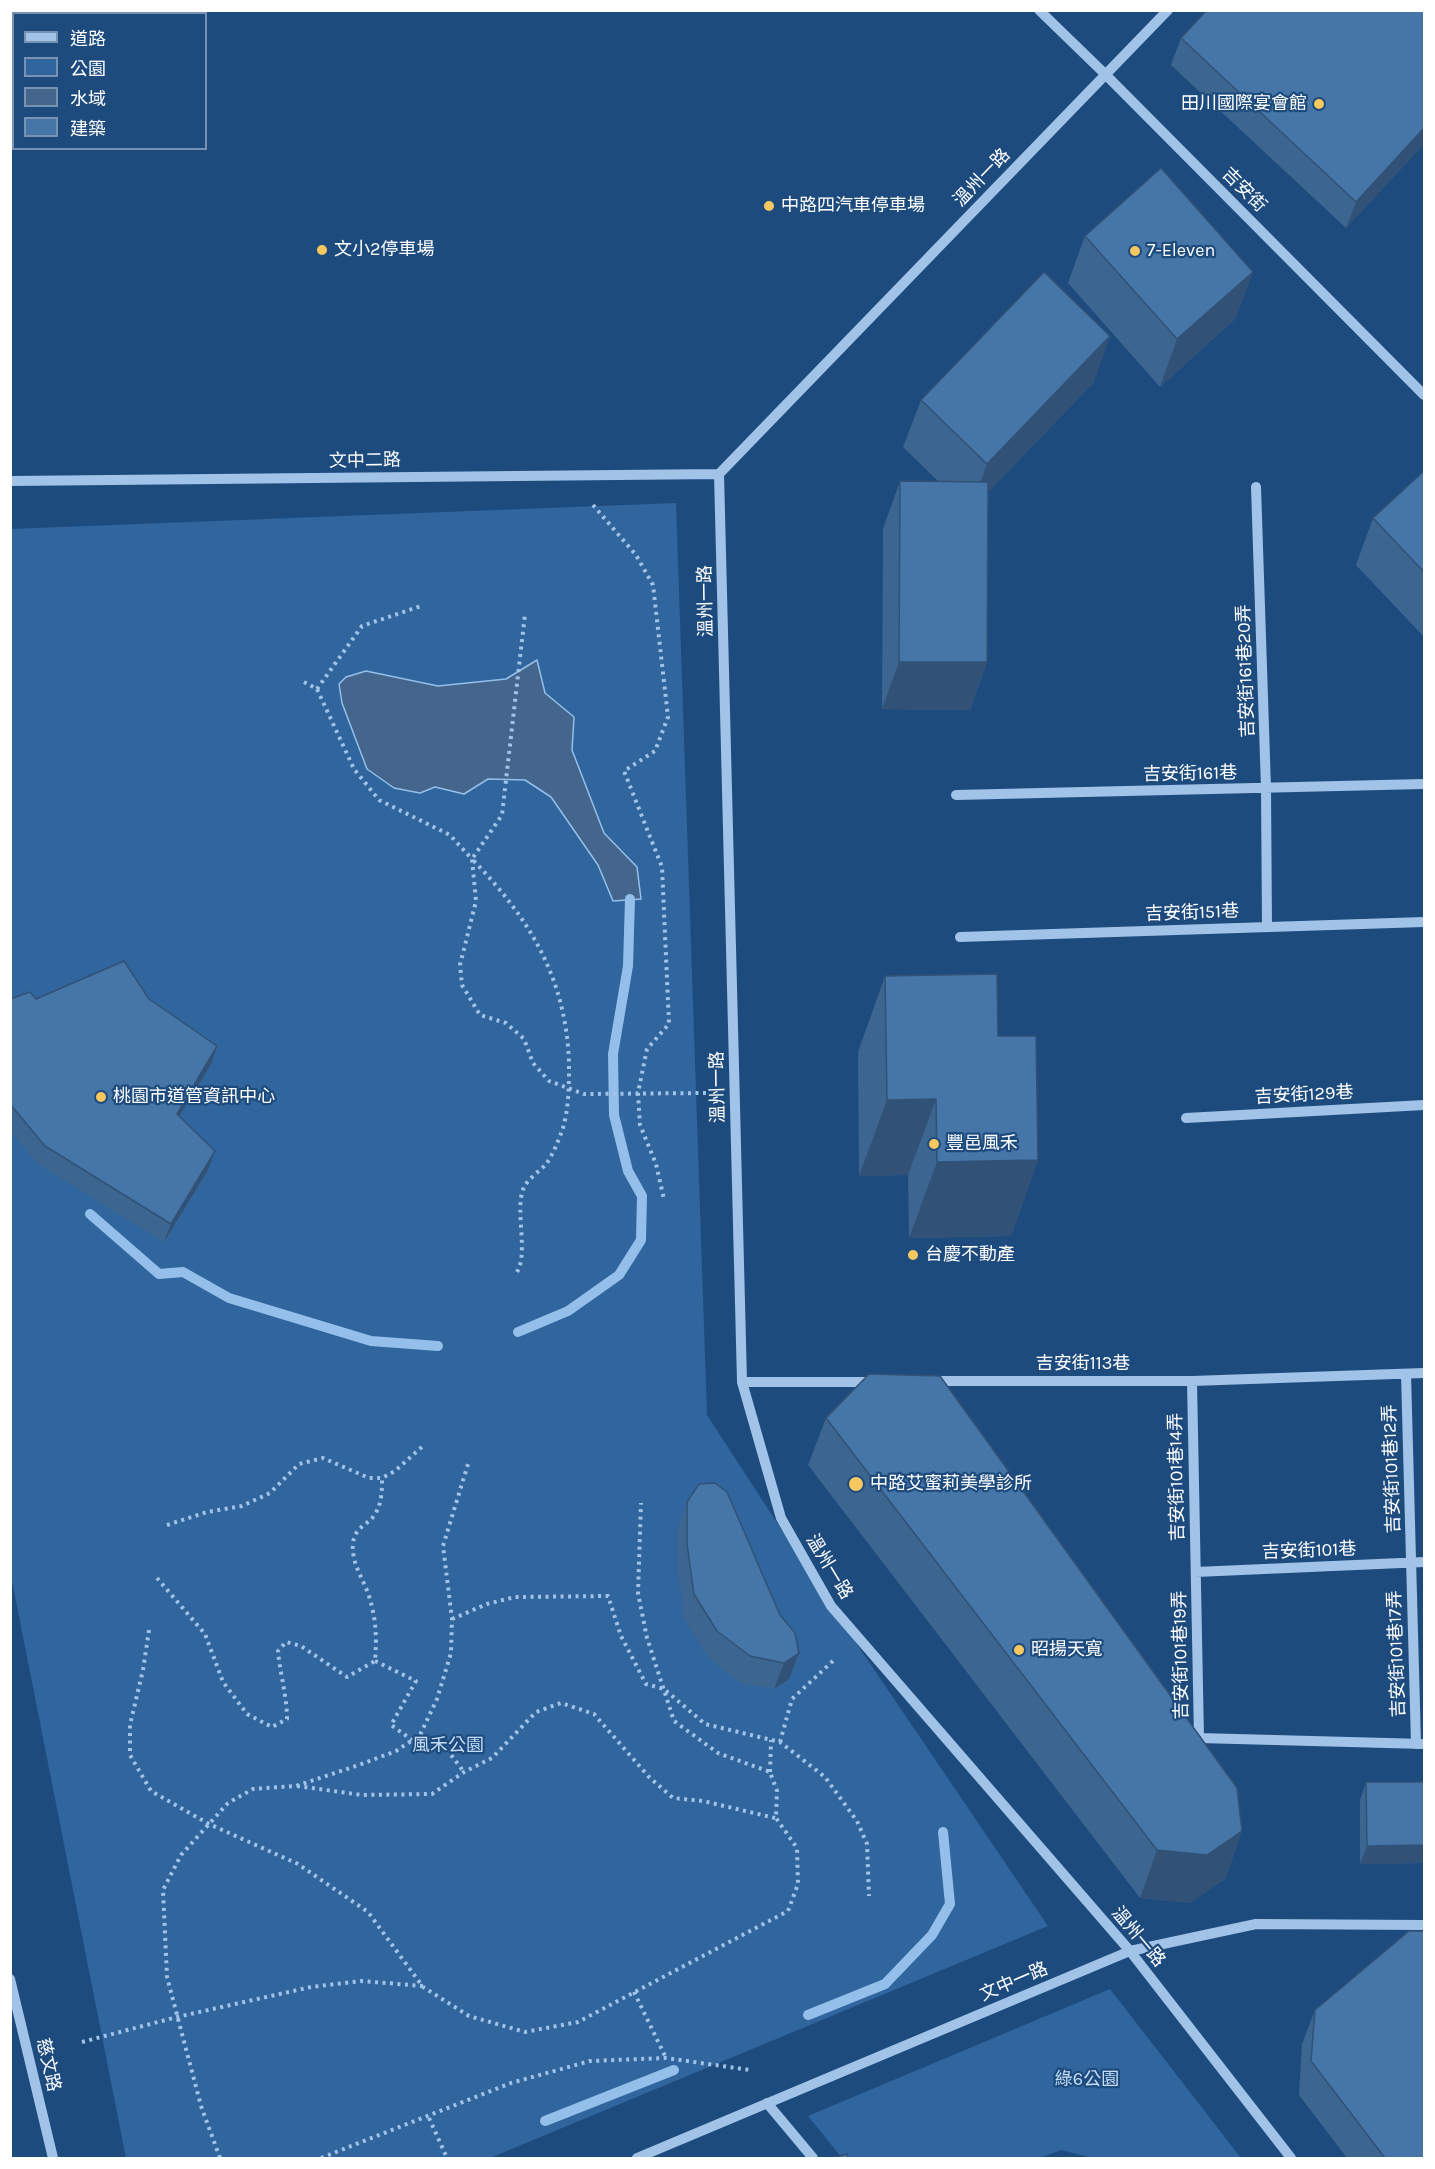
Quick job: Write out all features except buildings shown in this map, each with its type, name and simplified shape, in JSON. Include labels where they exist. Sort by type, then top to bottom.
[{"type":"street","name":"吉安街","points":[[1039,10],[1425,395]]},
{"type":"street","name":"溫州一路","points":[[1168,10],[719,474],[742,1382],[781,1518],[831,1606],[1130,1951],[1291,2158]]},
{"type":"street","name":"文中二路","points":[[10,481],[719,474]]},
{"type":"street","name":"吉安街161巷20弄","points":[[1256,487],[1266,788],[1267,927]]},
{"type":"street","name":"吉安街161巷","points":[[956,795],[1425,784]]},
{"type":"street","name":"吉安街151巷","points":[[960,937],[1425,922]]},
{"type":"street","name":"吉安街129巷","points":[[1186,1118],[1425,1105]]},
{"type":"street","name":"吉安街113巷","points":[[920,1381],[1192,1381],[1425,1373]]},
{"type":"street","name":"吉安街101巷12弄","points":[[1406,1374],[1411,1563]]},
{"type":"street","name":"吉安街101巷14弄","points":[[1192,1381],[1196,1572]]},
{"type":"street","points":[[742,1382],[884,1382]]},
{"type":"street","name":"吉安街101巷","points":[[1196,1572],[1425,1562]]},
{"type":"street","name":"吉安街101巷17弄","points":[[1411,1563],[1420,1744]]},
{"type":"street","name":"吉安街101巷19弄","points":[[1196,1572],[1198,1738],[1420,1744]]},
{"type":"street","name":"文中一路","points":[[637,2158],[1130,1951],[1256,1924],[1425,1925]]},
{"type":"street","name":"慈文路","points":[[10,1979],[53,2158]]},
{"type":"street","points":[[767,2103],[813,2158]]},
{"type":"path","points":[[593,505],[636,555],[653,585],[668,717],[655,750],[624,771],[662,867],[669,1024],[647,1049],[638,1093],[640,1125],[656,1164],[664,1199]]},
{"type":"path","points":[[317,689],[362,626],[421,606]]},
{"type":"path","points":[[525,614],[502,815],[472,859],[476,901],[460,965],[462,985],[480,1015],[506,1023],[524,1039],[533,1063],[549,1081],[584,1094],[707,1093]]},
{"type":"path","points":[[304,682],[317,689],[354,769],[379,800],[450,835],[502,890],[527,924],[549,965],[565,1027],[569,1088],[562,1130],[548,1161],[524,1188],[520,1227],[522,1263],[517,1272]]},
{"type":"path","points":[[166,1525],[207,1512],[242,1506],[270,1493],[299,1464],[323,1458],[369,1478],[382,1478],[395,1471],[423,1446]]},
{"type":"path","points":[[296,1786],[369,1762],[420,1735],[437,1699],[451,1653],[452,1618],[442,1546],[468,1464]]},
{"type":"path","points":[[375,1661],[377,1633],[369,1595],[354,1562],[353,1541],[361,1526],[374,1517],[381,1501],[382,1478]]},
{"type":"path","points":[[641,1503],[638,1593],[647,1638],[675,1721],[718,1753],[770,1772]]},
{"type":"path","points":[[157,1578],[205,1634],[223,1682],[246,1714],[272,1727],[287,1719],[287,1696],[279,1670],[278,1651],[286,1642],[301,1646],[346,1677],[375,1661]]},
{"type":"path","points":[[452,1618],[487,1604],[515,1597],[608,1596],[621,1636],[646,1684],[664,1689],[705,1724],[780,1742],[825,1778],[857,1821],[867,1844],[869,1896]]},
{"type":"path","points":[[148,1630],[143,1670],[130,1725],[130,1755],[151,1791],[209,1824],[298,1864],[368,1912],[423,1987],[469,2016],[525,2032],[578,2022],[788,1911],[798,1884],[797,1848],[776,1818],[777,1791],[770,1772],[771,1740]]},
{"type":"path","points":[[780,1742],[792,1699],[834,1660]]},
{"type":"path","points":[[375,1661],[416,1681],[391,1725],[412,1740]]},
{"type":"path","points":[[220,2158],[201,2106],[167,1977],[163,1890],[181,1855],[228,1803],[253,1789],[296,1786],[362,1795],[432,1794],[464,1772],[492,1758],[536,1712],[561,1703],[594,1714],[649,1777],[674,1798],[703,1801],[776,1818]]},
{"type":"path","points":[[420,1735],[448,1751],[464,1772]]},
{"type":"path","points":[[82,2042],[177,2016],[311,1987],[351,1982],[423,1987]]},
{"type":"path","points":[[634,1992],[666,2058]]},
{"type":"path","points":[[321,2158],[429,2118],[511,2083],[590,2061],[666,2058],[750,2070]]},
{"type":"path","points":[[429,2118],[447,2158]]},
{"type":"green space","name":"風禾公園","points":[[676,503],[707,1415],[831,1606],[1048,1926],[490,2158],[126,2158],[11,1576],[10,529]]},
{"type":"green space","name":"綠6公園","points":[[1110,1989],[1241,2158],[1093,2158],[1061,2150],[1040,2158],[842,2158],[808,2116]]},
{"type":"water","points":[[537,660],[545,693],[574,717],[572,750],[604,833],[637,867],[641,899],[613,901],[598,865],[551,797],[525,780],[488,779],[464,794],[435,787],[420,793],[394,788],[367,769],[342,703],[339,684],[346,677],[366,671],[438,686],[506,679]]},
{"type":"waterway","points":[[518,1332],[568,1311],[619,1275],[641,1240],[642,1196],[628,1171],[614,1115],[613,1054],[628,966],[630,899]]},
{"type":"waterway","points":[[90,1214],[159,1274],[183,1272],[229,1298],[371,1341],[438,1346]]},
{"type":"waterway","points":[[808,2015],[885,1984],[932,1935],[950,1904],[943,1832]]},
{"type":"waterway","points":[[545,2121],[674,2070]]},
{"type":"place","name":"田川國際宴會館","points":[[1319,104]]},
{"type":"place","name":"中路四汽車停車場","points":[[769,206]]},
{"type":"place","name":"文小2停車場","points":[[322,250]]},
{"type":"place","name":"7-Eleven","points":[[1135,251]]},
{"type":"place","name":"桃園市道管資訊中心","points":[[101,1097]]},
{"type":"place","name":"豐邑風禾","points":[[934,1144]]},
{"type":"place","name":"台慶不動產","points":[[913,1255]]},
{"type":"place","name":"中路艾蜜莉美學診所","points":[[856,1484]]},
{"type":"place","name":"昭揚天寬","points":[[1019,1650]]}]
